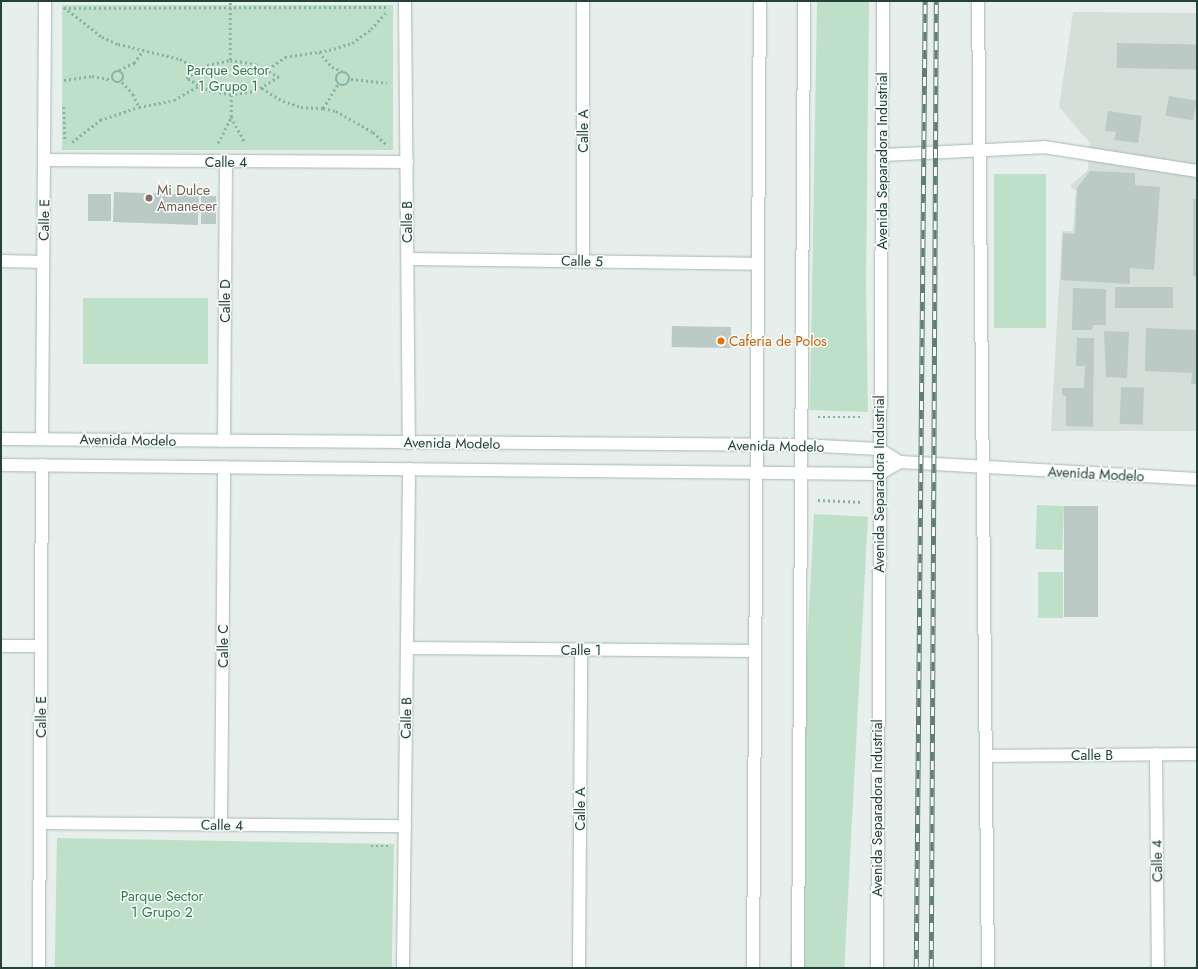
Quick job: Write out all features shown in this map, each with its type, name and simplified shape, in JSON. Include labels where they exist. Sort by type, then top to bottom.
[{"type":"street","name":"Calle E","points":[[42,439],[45,1]]},
{"type":"street","name":"Calle B","points":[[405,1],[409,443]]},
{"type":"street","name":"Calle A","points":[[583,1],[583,261]]},
{"type":"street","points":[[753,968],[756,264],[760,1]]},
{"type":"street","points":[[798,968],[800,445],[804,1]]},
{"type":"street","name":"Avenida Separadora Industrial","points":[[876,968],[883,1]]},
{"type":"street","points":[[978,1],[988,968]]},
{"type":"street","points":[[883,154],[1044,148],[1197,171]]},
{"type":"street","name":"Calle 4","points":[[44,160],[407,162]]},
{"type":"street","name":"Calle D","points":[[224,441],[226,162]]},
{"type":"street","name":"Calle 5","points":[[408,259],[756,264]]},
{"type":"street","points":[[1,262],[43,262]]},
{"type":"street","name":"Avenida Modelo","points":[[1,439],[755,446],[800,445],[879,449],[900,462],[984,469],[1197,479]]},
{"type":"street","points":[[879,474],[900,462]]},
{"type":"street","name":"Avenida Modelo","points":[[1,465],[755,471],[879,474]]},
{"type":"street","name":"Calle E","points":[[40,968],[42,465]]},
{"type":"street","name":"Calle C","points":[[221,825],[224,467]]},
{"type":"street","name":"Calle B","points":[[403,968],[409,469]]},
{"type":"street","points":[[1,646],[41,646]]},
{"type":"street","name":"Calle 1","points":[[407,648],[754,651]]},
{"type":"street","name":"Calle A","points":[[579,968],[581,650]]},
{"type":"street","name":"Calle 4","points":[[1156,754],[1158,968]]},
{"type":"street","name":"Calle B","points":[[986,756],[1197,754]]},
{"type":"street","name":"Calle 4","points":[[40,823],[405,826]]},
{"type":"street","points":[[988,944],[996,968]]},
{"type":"path","points":[[230,1],[230,60]]},
{"type":"path","points":[[64,7],[391,7]]},
{"type":"path","points":[[64,7],[64,14]]},
{"type":"path","points":[[64,7],[102,37],[143,50],[180,59],[199,69]]},
{"type":"path","points":[[391,7],[391,14]]},
{"type":"path","points":[[268,69],[285,57],[338,48],[363,36],[391,7]]},
{"type":"path","points":[[112,80],[112,74],[134,63],[143,50]]},
{"type":"path","points":[[319,52],[332,67],[346,72],[350,79]]},
{"type":"path","points":[[230,60],[256,64],[268,69],[279,77],[262,88],[231,95],[219,94],[198,86],[186,78],[199,69],[218,62],[230,60]]},
{"type":"path","points":[[64,80],[92,76],[112,80],[117,84],[122,82],[125,76],[119,70]]},
{"type":"path","points":[[342,71],[335,77],[338,84],[344,86],[348,84],[350,79]]},
{"type":"path","points":[[64,72],[64,87]]},
{"type":"path","points":[[350,79],[374,83],[392,83]]},
{"type":"path","points":[[122,82],[133,94],[139,107]]},
{"type":"path","points":[[322,108],[338,84]]},
{"type":"path","points":[[64,103],[65,148],[100,120],[139,107],[174,100],[198,86]]},
{"type":"path","points":[[262,88],[283,101],[301,107],[322,108],[348,117],[373,132],[392,148],[384,148]]},
{"type":"path","points":[[216,148],[231,117],[231,95]]},
{"type":"path","points":[[231,117],[249,148]]},
{"type":"path","points":[[367,846],[390,846],[390,854]]},
{"type":"shaded area","points":[[1073,12],[1197,13],[1197,431],[1051,431],[1062,231],[1073,231],[1076,190],[1071,188],[1071,185],[1088,170],[1090,143],[1059,107]]},
{"type":"green space","points":[[817,1],[869,1],[866,283],[868,412],[810,410]]},
{"type":"green space","name":"Parque Sector 1 Grupo 1","points":[[62,5],[393,5],[393,150],[62,150]]},
{"type":"green space","points":[[994,174],[1046,174],[1046,328],[994,328]]},
{"type":"green space","points":[[83,298],[208,298],[208,364],[83,364]]},
{"type":"green space","points":[[1037,505],[1064,506],[1062,550],[1035,549]]},
{"type":"green space","points":[[814,514],[868,517],[844,968],[790,967]]},
{"type":"green space","points":[[1038,572],[1063,572],[1063,618],[1038,618]]},
{"type":"green space","name":"Parque Sector 1 Grupo 2","points":[[57,838],[394,844],[392,968],[55,968]]},
{"type":"building","points":[[1117,43],[1197,44],[1197,69],[1117,68]]},
{"type":"building","points":[[1169,96],[1197,101],[1193,121],[1166,116]]},
{"type":"building","points":[[1108,111],[1142,116],[1138,143],[1114,140],[1116,132],[1105,131]]},
{"type":"building","points":[[1090,171],[1135,173],[1135,185],[1160,187],[1154,270],[1130,268],[1130,284],[1061,280],[1063,233],[1075,234],[1077,188]]},
{"type":"building","points":[[114,192],[199,195],[198,225],[113,222]]},
{"type":"building","points":[[88,194],[111,194],[111,221],[88,221]]},
{"type":"building","points":[[201,196],[216,196],[216,224],[201,224]]},
{"type":"building","points":[[1193,199],[1197,199],[1197,276],[1193,276]]},
{"type":"building","points":[[1115,287],[1173,287],[1173,308],[1115,308]]},
{"type":"building","points":[[1073,288],[1106,289],[1106,325],[1093,325],[1092,330],[1072,330]]},
{"type":"building","points":[[672,326],[731,327],[731,348],[672,347]]},
{"type":"building","points":[[1146,328],[1197,330],[1197,384],[1191,384],[1192,373],[1145,371]]},
{"type":"building","points":[[1104,331],[1129,332],[1127,378],[1106,377]]},
{"type":"building","points":[[1077,338],[1094,338],[1093,427],[1066,426],[1066,396],[1062,395],[1062,388],[1084,388],[1085,366],[1076,366]]},
{"type":"building","points":[[1121,387],[1144,388],[1143,425],[1120,424]]},
{"type":"building","points":[[1064,506],[1098,506],[1098,617],[1064,617]]},
{"type":"railway","points":[[916,968],[925,1]]},
{"type":"railway","points":[[931,968],[936,1]]},
{"type":"place","name":"Mi Dulce Amanecer","points":[[149,198]]},
{"type":"place","name":"Caferia de Polos","points":[[721,341]]}]
